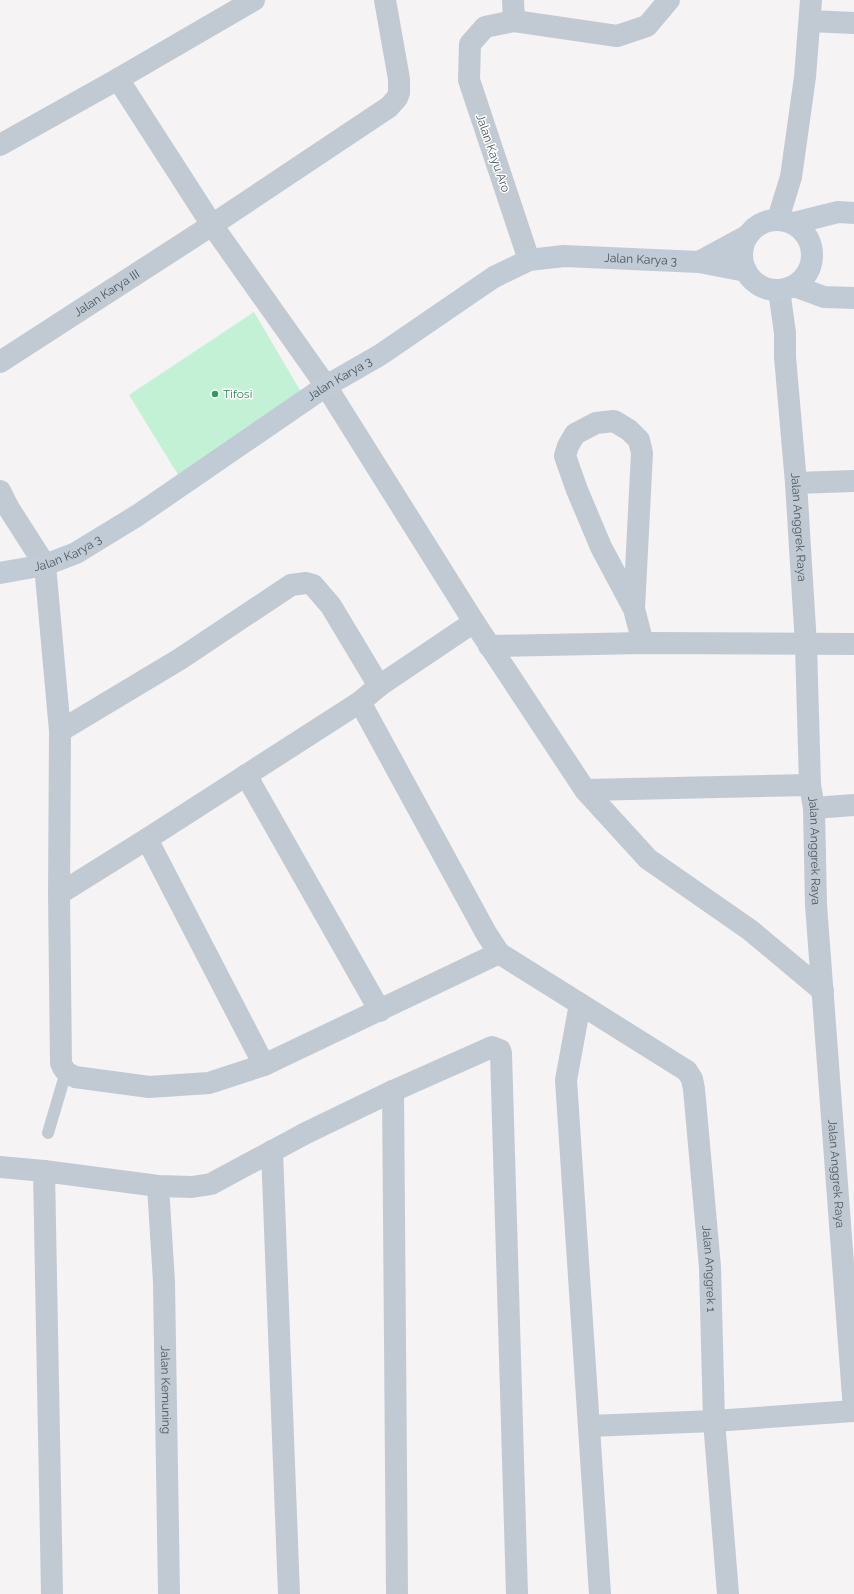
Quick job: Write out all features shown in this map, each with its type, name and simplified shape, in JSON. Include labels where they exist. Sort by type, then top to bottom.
[{"type":"street","points":[[0,145],[254,0]]},
{"type":"street","name":"Jalan Karya III","points":[[0,362],[389,108],[397,98],[399,92],[399,79],[385,0]]},
{"type":"street","points":[[513,10],[617,36],[647,26],[669,0]]},
{"type":"street","name":"Jalan Kayu Aro","points":[[513,10],[485,28],[470,44],[469,80],[530,260]]},
{"type":"street","points":[[786,221],[805,77],[810,10],[854,23]]},
{"type":"street","points":[[118,79],[212,225],[326,386],[489,646],[585,790],[648,859],[750,930],[823,991]]},
{"type":"street","points":[[854,213],[838,212],[786,221],[769,220],[760,223],[753,228],[747,236],[742,254],[746,271],[752,280],[769,290],[787,288],[824,297],[854,298]]},
{"type":"street","points":[[786,221],[803,230],[809,239],[812,250],[809,270],[803,280],[787,288]]},
{"type":"street","points":[[699,262],[747,236]]},
{"type":"street","name":"Jalan Karya 3","points":[[0,573],[45,565],[76,553],[138,515],[326,386],[380,355],[494,277],[530,260],[564,256],[699,262],[746,271]]},
{"type":"street","name":"Jalan Anggrek Raya","points":[[787,288],[784,357],[796,483],[806,645],[810,785],[814,808],[816,905],[854,1410]]},
{"type":"street","points":[[634,609],[642,453],[639,440],[629,430],[614,421],[596,423],[575,434],[568,446],[565,456],[577,490],[601,547],[634,609],[643,643]]},
{"type":"street","points":[[796,483],[854,481]]},
{"type":"street","points":[[0,491],[8,507],[45,565],[60,731],[59,894],[61,1063],[66,1072],[75,1076],[149,1087],[209,1083],[264,1065],[499,953],[486,933],[360,702]]},
{"type":"street","points":[[60,731],[180,659],[292,585],[306,583],[313,585],[331,606],[379,686]]},
{"type":"street","points":[[59,894],[360,702],[379,686],[474,622]]},
{"type":"street","points":[[489,646],[643,643],[806,645],[854,644]]},
{"type":"street","points":[[246,775],[380,1011]]},
{"type":"street","points":[[585,790],[810,785]]},
{"type":"street","points":[[814,808],[854,805]]},
{"type":"street","points":[[147,839],[264,1065]]},
{"type":"street","name":"Jalan Anggrek 1","points":[[499,953],[687,1071],[692,1078],[710,1267],[714,1421],[728,1594]]},
{"type":"street","points":[[580,1004],[566,1080],[600,1594]]},
{"type":"street","points":[[0,1167],[44,1171],[158,1186],[192,1187],[211,1184],[306,1133],[393,1091],[492,1047],[500,1050],[502,1053],[517,1594]]},
{"type":"street","points":[[393,1091],[397,1594]]},
{"type":"street","points":[[272,1151],[289,1594]]},
{"type":"street","points":[[44,1171],[52,1594]]},
{"type":"street","name":"Jalan Kemuning","points":[[158,1186],[164,1282],[169,1594]]},
{"type":"street","points":[[589,1426],[714,1421],[854,1410]]},
{"type":"lane","points":[[48,1133],[66,1072]]},
{"type":"green space","name":"Tifosi","points":[[254,312],[301,392],[180,478],[129,395]]},
{"type":"place","name":"Tifosi","points":[[215,394]]}]
